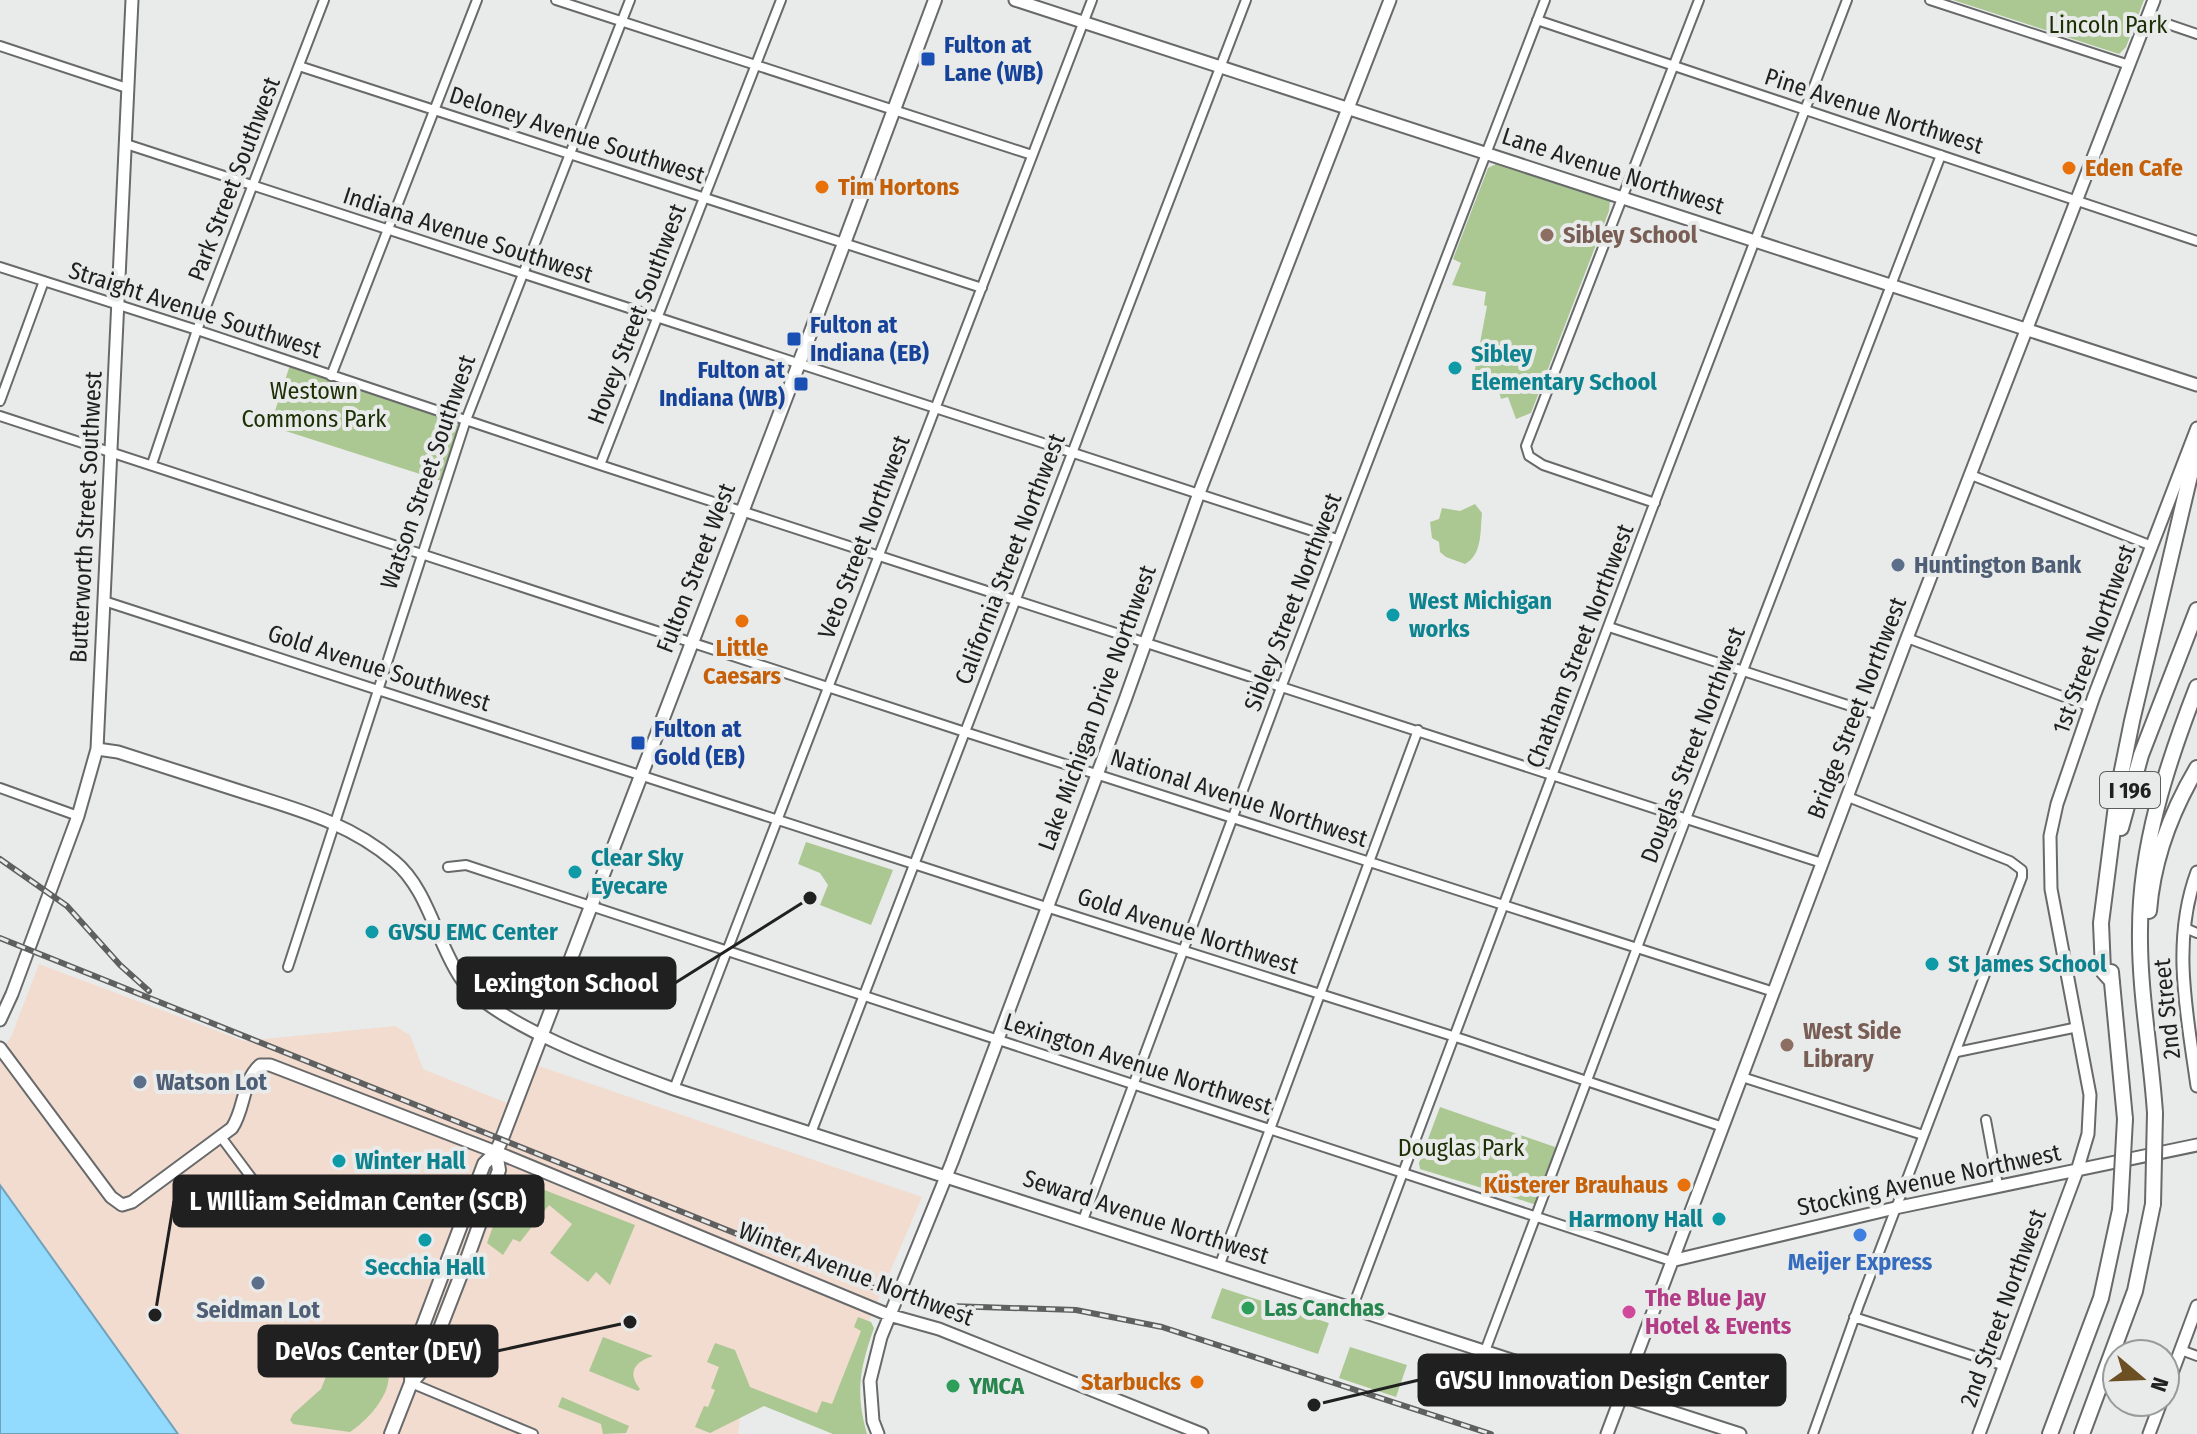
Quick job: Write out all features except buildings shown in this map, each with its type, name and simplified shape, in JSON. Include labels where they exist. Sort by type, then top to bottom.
[{"type":"highway","points":[[2112,981],[2103,971],[2101,923],[2116,806],[2132,721],[2197,446]]},
{"type":"highway","name":"I 196","points":[[2050,1434],[2099,1303],[2111,1262],[2120,1210],[2125,1119],[2112,981],[2113,879],[2129,795],[2141,755],[2197,610]]},
{"type":"highway","name":"I 196","points":[[2082,1434],[2135,1291],[2153,1204],[2155,1113],[2139,928],[2147,851],[2169,766],[2197,687]]},
{"type":"highway","points":[[2142,973],[2160,850],[2175,808],[2197,768]]},
{"type":"main road","name":"Fulton Street West","points":[[391,1434],[411,1383],[412,1355],[428,1310],[484,1164],[496,1152],[935,0]]},
{"type":"street","name":"Butterworth Street Southwest","points":[[0,1020],[78,816],[97,749],[132,0]]},
{"type":"street","name":"Park Street Southwest","points":[[152,464],[197,330],[322,0]]},
{"type":"street","points":[[331,376],[477,0]]},
{"type":"street","points":[[556,0],[1032,155]]},
{"type":"street","name":"Watson Street Southwest","points":[[288,967],[466,420],[630,0]]},
{"type":"street","name":"Hovey Street Southwest","points":[[600,465],[781,0]]},
{"type":"street","name":"Lane Avenue Northwest","points":[[1015,0],[2197,385]]},
{"type":"street","name":"Veto Street Northwest","points":[[674,1089],[1092,0]]},
{"type":"street","name":"California Street Northwest","points":[[811,1133],[1246,0]]},
{"type":"street","name":"Lake Michigan Drive Northwest","points":[[878,1434],[873,1421],[870,1381],[889,1315],[947,1176],[1199,493],[1390,0]]},
{"type":"street","name":"Sibley Street Northwest","points":[[1083,1220],[1337,539],[1545,0]]},
{"type":"street","points":[[1655,503],[1543,465],[1533,460],[1526,451],[1529,434],[1699,0]]},
{"type":"street","name":"Chatham Street Northwest","points":[[1353,1306],[1847,0]]},
{"type":"street","points":[[1930,0],[2129,65]]},
{"type":"street","name":"Bridge Street Northwest","points":[[1607,1434],[1907,638],[2154,0]]},
{"type":"street","points":[[2147,17],[2197,34]]},
{"type":"street","name":"Pine Avenue Northwest","points":[[1537,20],[2197,241]]},
{"type":"street","points":[[0,46],[127,88]]},
{"type":"street","name":"Deloney Avenue Southwest","points":[[299,66],[982,288]]},
{"type":"street","name":"Indiana Avenue Southwest","points":[[126,144],[1337,539]]},
{"type":"street","name":"Douglas Street Northwest","points":[[1485,1351],[1941,155]]},
{"type":"street","name":"Straight Avenue Southwest","points":[[0,267],[1822,863]]},
{"type":"street","points":[[0,401],[44,281]]},
{"type":"street","name":"National Avenue Northwest","points":[[0,416],[965,732],[1774,992]]},
{"type":"street","name":"1st Street Northwest","points":[[2049,868],[2053,821],[2091,707],[2197,428]]},
{"type":"street","points":[[1971,475],[2152,546]]},
{"type":"street","name":"Gold Avenue Southwest","points":[[104,601],[641,773]]},
{"type":"street","points":[[1609,627],[1878,715]]},
{"type":"street","points":[[1907,638],[2091,707]]},
{"type":"street","points":[[1220,1264],[1418,730]]},
{"type":"street","name":"Seward Avenue Northwest","points":[[97,749],[118,752],[335,822],[370,842],[398,863],[417,889],[444,950],[462,980],[487,1002],[541,1034],[601,1063],[1740,1434]]},
{"type":"street","name":"Gold Avenue Northwest","points":[[641,773],[1723,1127]]},
{"type":"street","points":[[0,788],[78,816]]},
{"type":"street","points":[[1813,1434],[1895,1208],[2021,886],[2022,870],[2010,861],[1848,797]]},
{"type":"street","name":"Lexington Avenue Northwest","points":[[448,867],[466,865],[1671,1261]]},
{"type":"street","name":"2nd Street Northwest","points":[[1979,1434],[2088,1134],[2088,1076],[2049,868]]},
{"type":"street","points":[[2197,872],[2188,897],[2183,927],[2197,933]]},
{"type":"street","name":"2nd Street","points":[[2183,927],[2185,1003],[2197,1086]]},
{"type":"street","points":[[1957,1052],[2078,1027]]},
{"type":"street","points":[[0,1048],[111,1197],[122,1205],[133,1201],[221,1137],[265,1196]]},
{"type":"street","name":"Winter Avenue Northwest","points":[[221,1137],[237,1121],[252,1073],[260,1065],[276,1066],[496,1152],[889,1315],[939,1329],[1202,1434]]},
{"type":"street","points":[[1742,1077],[1923,1135]]},
{"type":"street","points":[[1986,1120],[1998,1185]]},
{"type":"street","name":"Stocking Avenue Northwest","points":[[1671,1261],[1998,1185],[2197,1145]]},
{"type":"street","points":[[2197,1306],[2181,1350],[2197,1356]]},
{"type":"street","points":[[1854,1317],[2005,1366]]},
{"type":"street","points":[[411,1383],[533,1434]]},
{"type":"shaded area","points":[[39,964],[244,1041],[395,1026],[410,1035],[423,1069],[514,1106],[530,1063],[922,1197],[869,1321],[852,1376],[859,1434],[770,1403],[740,1417],[738,1434],[178,1434],[0,1185],[0,1050],[11,1037]]},
{"type":"green space","name":"Lincoln Park","points":[[1953,0],[2144,0],[2126,47],[2119,54]]},
{"type":"green space","points":[[1498,163],[1610,201],[1609,211],[1531,413],[1516,419],[1508,397],[1501,399],[1499,391],[1476,390],[1473,380],[1487,306],[1484,305],[1486,292],[1452,285],[1461,263],[1453,259],[1488,168]]},
{"type":"green space","name":"Westown Commons Park","points":[[291,362],[466,420],[445,482],[270,426]]},
{"type":"green space","points":[[1475,504],[1482,513],[1480,541],[1475,554],[1465,564],[1440,552],[1439,542],[1432,538],[1430,522],[1439,519],[1442,508],[1460,511]]},
{"type":"green space","points":[[806,842],[893,870],[871,925],[820,905],[828,885],[820,873],[798,864]]},
{"type":"green space","name":"Douglas Park","points":[[1440,1107],[1558,1148],[1537,1205],[1420,1169],[1419,1163]]},
{"type":"green space","points":[[516,1179],[635,1225],[610,1285],[596,1272],[588,1282],[550,1253],[572,1224],[549,1205],[520,1242],[513,1239],[503,1255],[487,1243],[509,1182]]},
{"type":"green space","points":[[1222,1288],[1329,1323],[1318,1354],[1211,1318]]},
{"type":"green space","points":[[858,1317],[871,1322],[874,1328],[865,1356],[860,1393],[867,1434],[833,1434],[764,1406],[710,1433],[695,1427],[715,1390],[711,1388],[719,1367],[707,1362],[715,1343],[735,1350],[750,1387],[817,1413],[822,1401],[832,1404],[861,1331],[854,1327]]},
{"type":"green space","points":[[603,1337],[653,1356],[638,1364],[633,1372],[640,1389],[638,1391],[589,1371]]},
{"type":"green space","points":[[353,1347],[372,1350],[382,1358],[387,1368],[389,1378],[386,1389],[374,1409],[350,1432],[293,1424],[290,1420],[293,1414],[321,1389],[333,1359]]},
{"type":"green space","points":[[1350,1347],[1407,1365],[1396,1397],[1339,1378]]},
{"type":"green space","points":[[562,1397],[629,1426],[626,1433],[603,1434],[601,1424],[558,1407]]},
{"type":"water","points":[[0,1185],[178,1434],[0,1434]]},
{"type":"railway","points":[[0,859],[67,906],[120,965],[149,991]]},
{"type":"railway","points":[[0,938],[859,1283],[910,1299],[949,1306],[1076,1310],[1162,1327],[1491,1434]]},
{"type":"place","name":"Fulton at Lane (WB)","points":[[928,59]]},
{"type":"place","name":"Eden Cafe","points":[[2069,168]]},
{"type":"place","name":"Tim Hortons","points":[[822,187]]},
{"type":"place","name":"Sibley School","points":[[1547,235]]},
{"type":"place","name":"Fulton at Indiana (EB)","points":[[794,339]]},
{"type":"place","name":"Sibley Elementary School","points":[[1455,368]]},
{"type":"place","name":"Fulton at Indiana (WB)","points":[[801,384]]},
{"type":"place","name":"Huntington Bank","points":[[1898,565]]},
{"type":"place","name":"West Michigan works","points":[[1393,615]]},
{"type":"place","name":"Little Caesars","points":[[742,621]]},
{"type":"place","name":"Fulton at Gold (EB)","points":[[638,743]]},
{"type":"place","name":"Clear Sky Eyecare","points":[[575,872]]},
{"type":"place","name":"Lexington School","points":[[810,898]]},
{"type":"place","name":"GVSU EMC Center","points":[[372,932]]},
{"type":"place","name":"St James School","points":[[1932,964]]},
{"type":"place","name":"West Side Library","points":[[1787,1045]]},
{"type":"place","name":"Watson Lot","points":[[140,1082]]},
{"type":"place","name":"Winter Hall","points":[[339,1161]]},
{"type":"place","name":"Küsterer Brauhaus","points":[[1684,1185]]},
{"type":"place","name":"Harmony Hall","points":[[1719,1219]]},
{"type":"place","name":"Meijer Express","points":[[1860,1235]]},
{"type":"place","name":"Secchia Hall","points":[[425,1240]]},
{"type":"place","name":"Seidman Lot","points":[[258,1283]]},
{"type":"place","name":"Las Canchas","points":[[1248,1308]]},
{"type":"place","name":"The Blue Jay Hotel & Events","points":[[1629,1312]]},
{"type":"place","name":"L WIlliam Seidman Center (SCB)","points":[[155,1315]]},
{"type":"place","name":"DeVos Center (DEV)","points":[[630,1322]]},
{"type":"place","name":"Starbucks","points":[[1197,1382]]},
{"type":"place","name":"YMCA","points":[[953,1386]]},
{"type":"place","name":"GVSU Innovation Design Center","points":[[1314,1405]]}]
